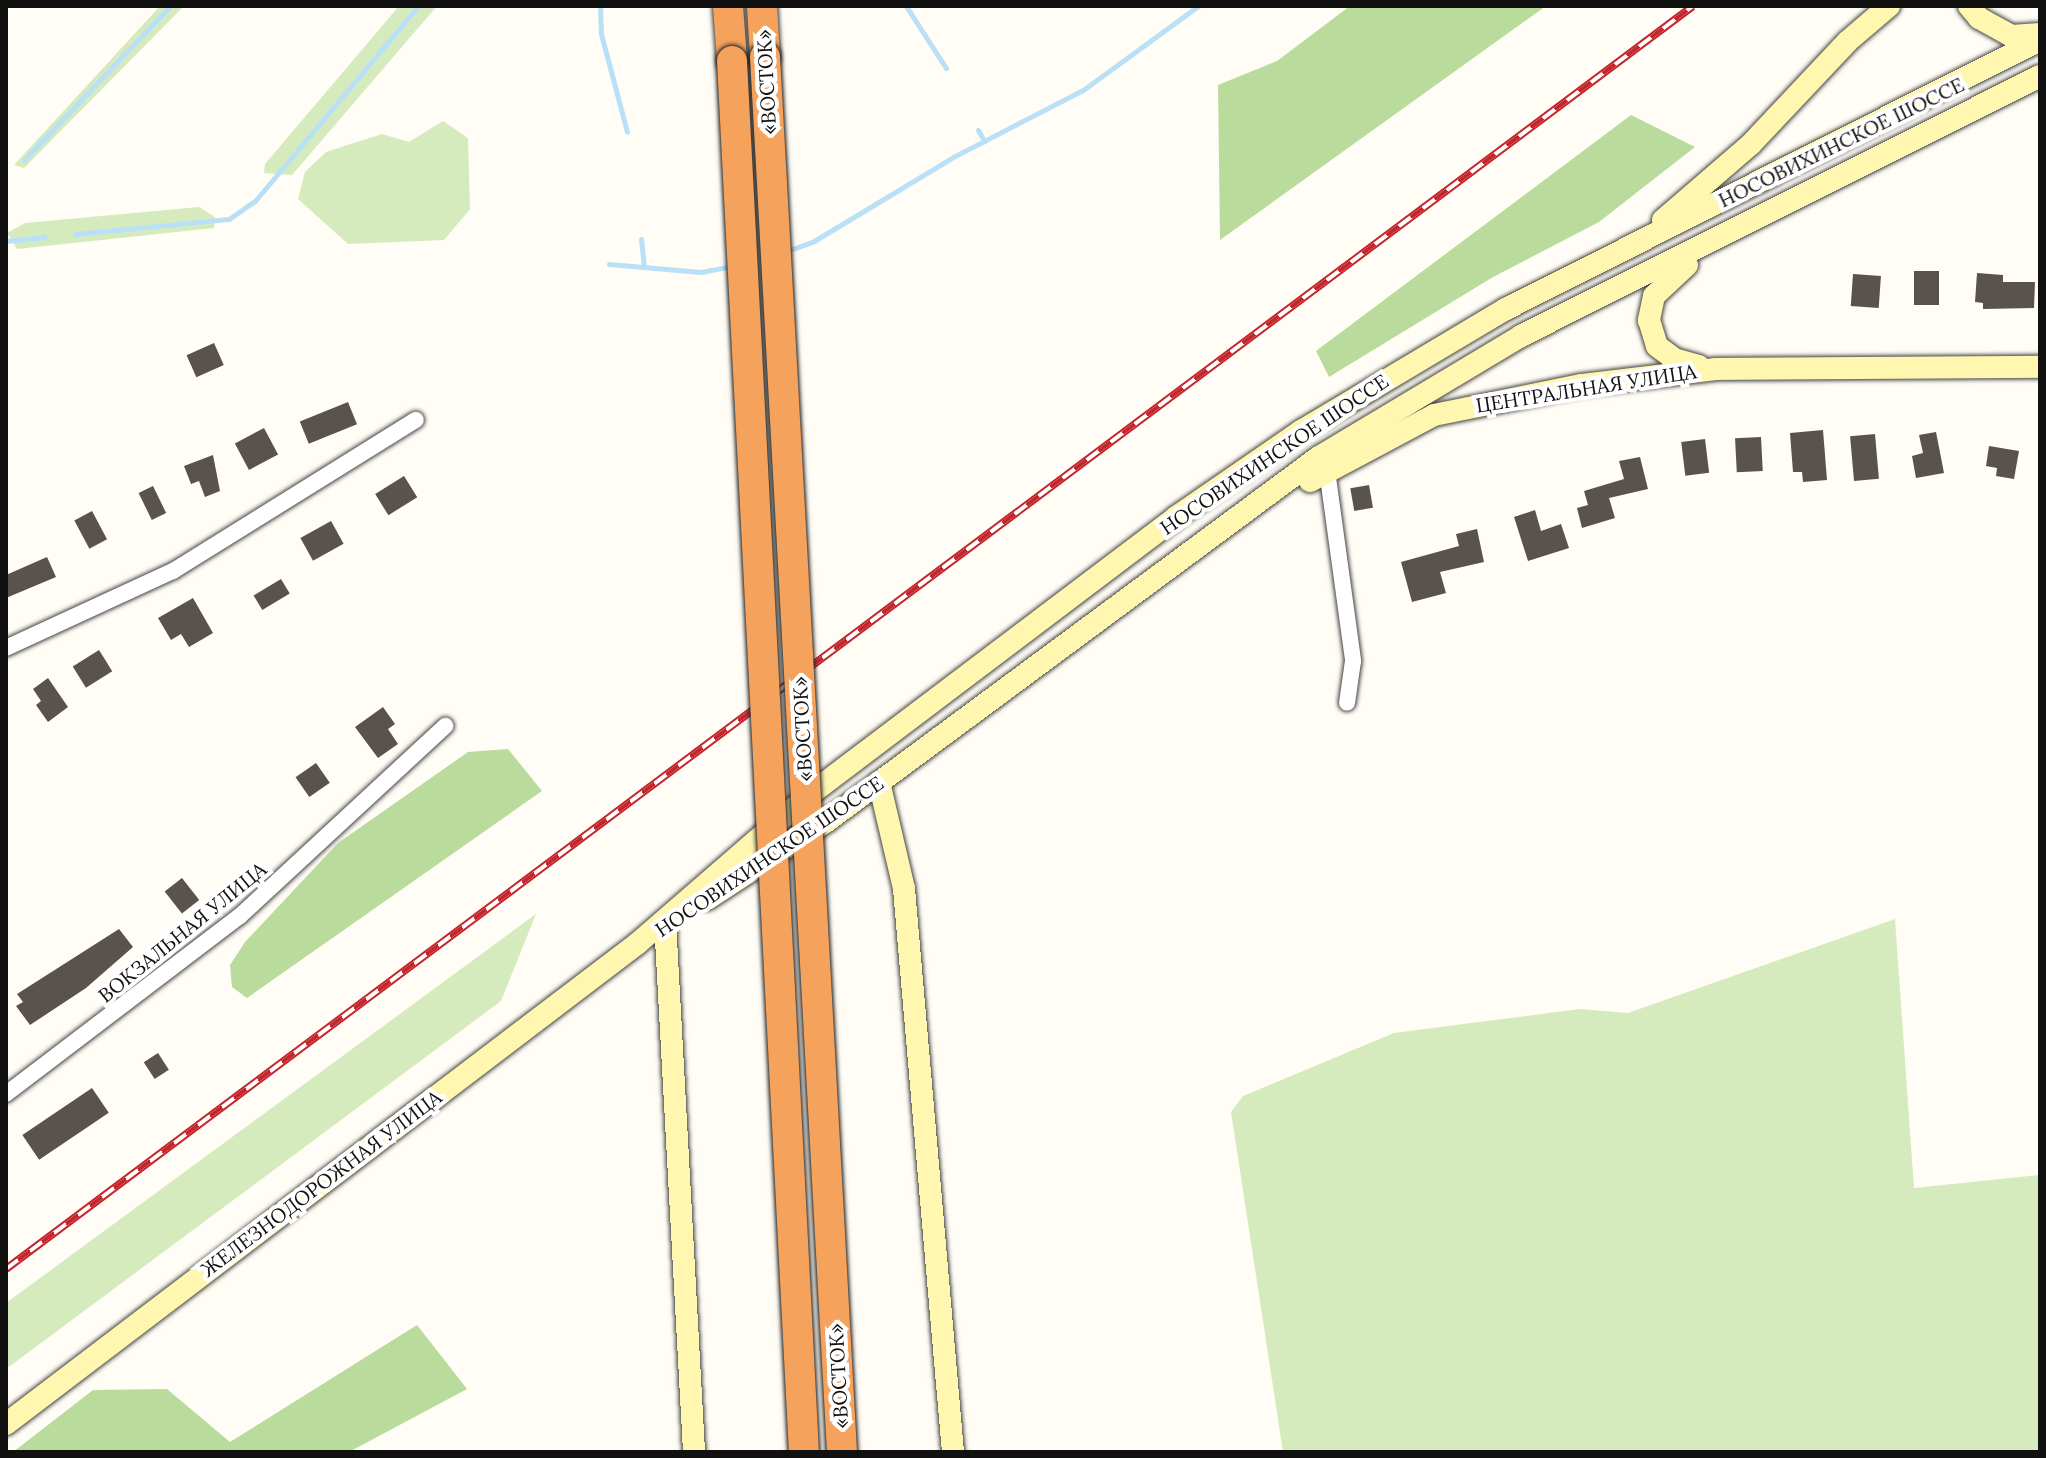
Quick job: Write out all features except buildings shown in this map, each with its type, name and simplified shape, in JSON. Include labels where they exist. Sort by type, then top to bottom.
[{"type":"highway","name":"«ВОСТОК»","points":[[728,6],[804,1452]]},
{"type":"highway","name":"«ВОСТОК»","points":[[762,6],[842,1452]]},
{"type":"main road","points":[[1631,246],[1711,182],[1889,6]]},
{"type":"main road","points":[[1969,6],[1979,18],[2011,36],[2040,37]]},
{"type":"main road","name":"НОСОВИХИНСКОЕ ШОССЕ","points":[[665,923],[809,795],[1176,517],[1423,356],[2040,37]]},
{"type":"main road","name":"НОСОВИХИНСКОЕ ШОССЕ","points":[[638,943],[879,782],[1319,457],[1521,336],[2040,76]]},
{"type":"main road","points":[[1716,369],[1665,353],[1652,336],[1649,312],[1663,284],[1739,229]]},
{"type":"main road","name":"ЦЕНТРАЛЬНАЯ УЛИЦА","points":[[1134,594],[1327,470],[1434,415],[1489,401],[1716,369],[2040,367]]},
{"type":"main road","points":[[879,782],[904,889],[953,1452]]},
{"type":"main road","points":[[665,923],[694,1452]]},
{"type":"main road","name":"ЖЕЛЕЗНОДОРОЖНАЯ УЛИЦА","points":[[6,1424],[638,943]]},
{"type":"street","points":[[6,648],[173,571],[416,420]]},
{"type":"street","points":[[1327,470],[1353,661],[1347,703]]},
{"type":"street","name":"ВОКЗАЛЬНАЯ УЛИЦА","points":[[6,1094],[240,916],[445,726]]},
{"type":"green space","points":[[160,6],[184,6],[24,168],[14,165]]},
{"type":"green space","points":[[399,6],[437,6],[292,175],[264,173],[265,164]]},
{"type":"green space","points":[[1350,6],[1546,6],[1220,240],[1218,85],[1277,61]]},
{"type":"green space","points":[[1631,115],[1695,147],[1599,222],[1493,277],[1329,377],[1316,351]]},
{"type":"green space","points":[[443,121],[468,138],[470,209],[444,240],[348,244],[298,199],[305,172],[326,152],[382,134],[409,142]]},
{"type":"green space","points":[[199,207],[215,217],[214,228],[17,249],[7,233],[25,223]]},
{"type":"green space","points":[[508,749],[542,791],[247,998],[232,987],[230,965],[245,942],[338,843],[468,752]]},
{"type":"green space","points":[[536,914],[501,1001],[6,1369],[6,1303]]},
{"type":"green space","points":[[1895,919],[1914,1188],[2040,1175],[2040,1452],[1283,1452],[1231,1112],[1243,1096],[1394,1033],[1580,1009],[1628,1013]]},
{"type":"green space","points":[[417,1325],[467,1389],[349,1452],[13,1452],[93,1390],[167,1389],[230,1442]]},
{"type":"waterway","points":[[24,160],[170,6]]},
{"type":"waterway","points":[[75,234],[229,219],[255,201],[418,6]]},
{"type":"waterway","points":[[600,6],[601,34],[627,132]]},
{"type":"waterway","points":[[906,6],[946,68]]},
{"type":"waterway","points":[[787,251],[814,241],[953,157],[1083,90],[1198,6]]},
{"type":"waterway","points":[[978,130],[984,141]]},
{"type":"waterway","points":[[6,241],[45,237]]},
{"type":"waterway","points":[[641,239],[644,267]]},
{"type":"waterway","points":[[609,264],[701,272],[731,266]]},
{"type":"railway","points":[[6,1269],[1693,6]]}]
